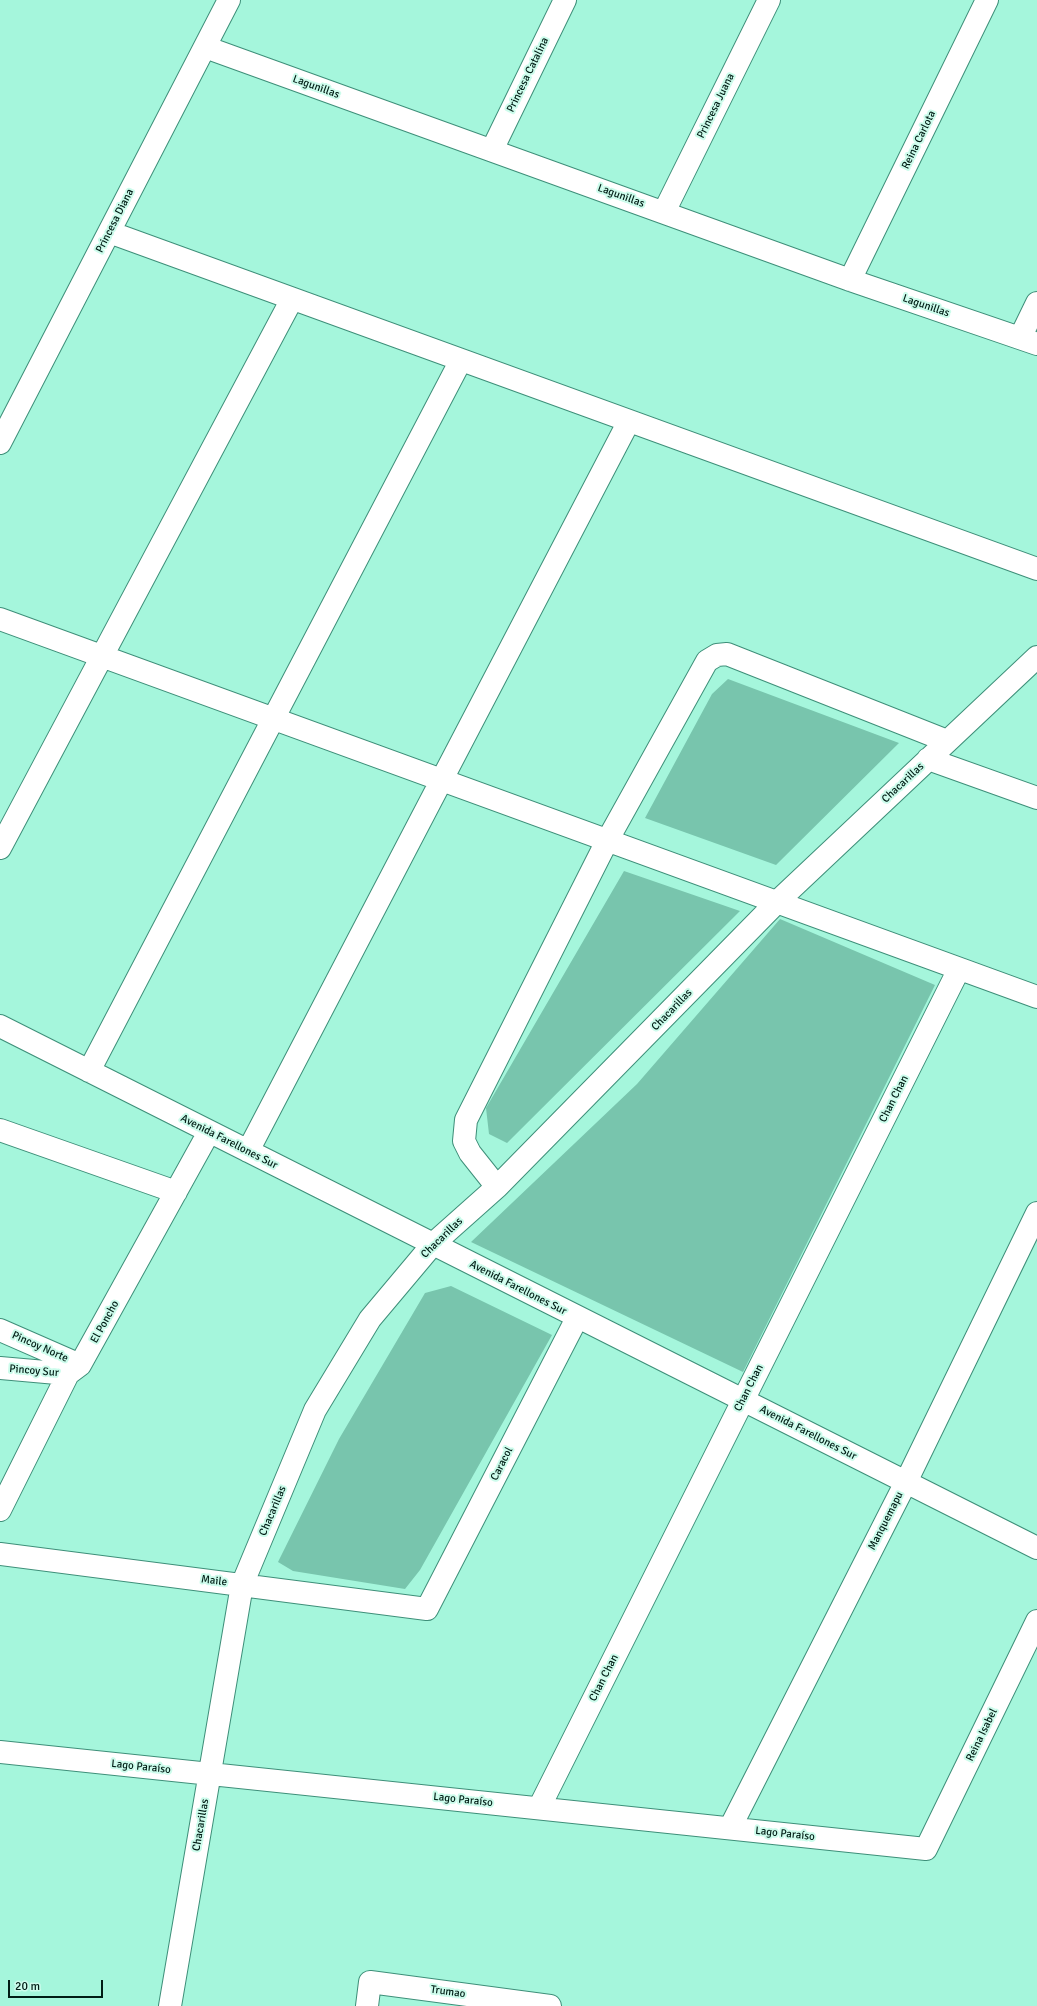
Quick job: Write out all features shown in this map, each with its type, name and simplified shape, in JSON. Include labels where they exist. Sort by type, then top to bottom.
[{"type":"street","name":"Princesa Diana","points":[[0,443],[229,0]]},
{"type":"street","name":"Princesa Catalina","points":[[492,150],[565,0]]},
{"type":"street","name":"Princesa Juana","points":[[664,212],[769,0]]},
{"type":"street","name":"Reina Carlota","points":[[850,280],[987,0]]},
{"type":"street","name":"Lagunillas","points":[[205,47],[850,280],[1029,341]]},
{"type":"street","points":[[109,232],[1037,569]]},
{"type":"street","points":[[0,848],[103,657],[292,299]]},
{"type":"street","points":[[1029,341],[1037,303]]},
{"type":"street","points":[[89,1071],[461,360]]},
{"type":"street","points":[[248,1151],[629,421]]},
{"type":"street","points":[[0,619],[1037,997]]},
{"type":"street","points":[[497,1188],[467,1147],[464,1133],[466,1120],[607,841],[707,661],[717,655],[727,654],[946,741]]},
{"type":"street","name":"Chacarillas","points":[[170,2006],[242,1585],[315,1410],[370,1319],[433,1244],[497,1188],[777,902],[946,741],[1037,657]]},
{"type":"street","points":[[928,759],[1037,798]]},
{"type":"street","name":"Chan Chan","points":[[539,1808],[959,968]]},
{"type":"street","name":"Avenida Farellones Sur","points":[[0,1026],[577,1318],[1037,1548]]},
{"type":"street","points":[[0,1130],[176,1192]]},
{"type":"street","name":"El Poncho","points":[[0,1510],[74,1370],[209,1132]]},
{"type":"street","name":"Manquemapu","points":[[730,1828],[906,1482],[1037,1212]]},
{"type":"street","name":"Caracol","points":[[427,1609],[577,1318]]},
{"type":"street","name":"Pincoy Norte","points":[[0,1330],[74,1370]]},
{"type":"street","name":"Pincoy Sur","points":[[0,1368],[74,1370]]},
{"type":"street","name":"Maile","points":[[0,1554],[427,1609]]},
{"type":"street","name":"Reina Isabel","points":[[926,1849],[1037,1621]]},
{"type":"street","name":"Lago Paraíso","points":[[0,1752],[926,1849]]},
{"type":"street","name":"Trumao","points":[[367,2006],[370,1982],[550,2006]]},
{"type":"shaded area","points":[[728,679],[899,743],[776,865],[645,818],[712,694]]},
{"type":"shaded area","points":[[624,871],[740,911],[507,1143],[489,1134],[486,1108]]},
{"type":"shaded area","points":[[780,919],[935,985],[743,1372],[471,1242],[637,1084]]},
{"type":"shaded area","points":[[451,1286],[552,1335],[420,1570],[405,1589],[293,1571],[278,1562],[339,1439],[425,1293]]}]
